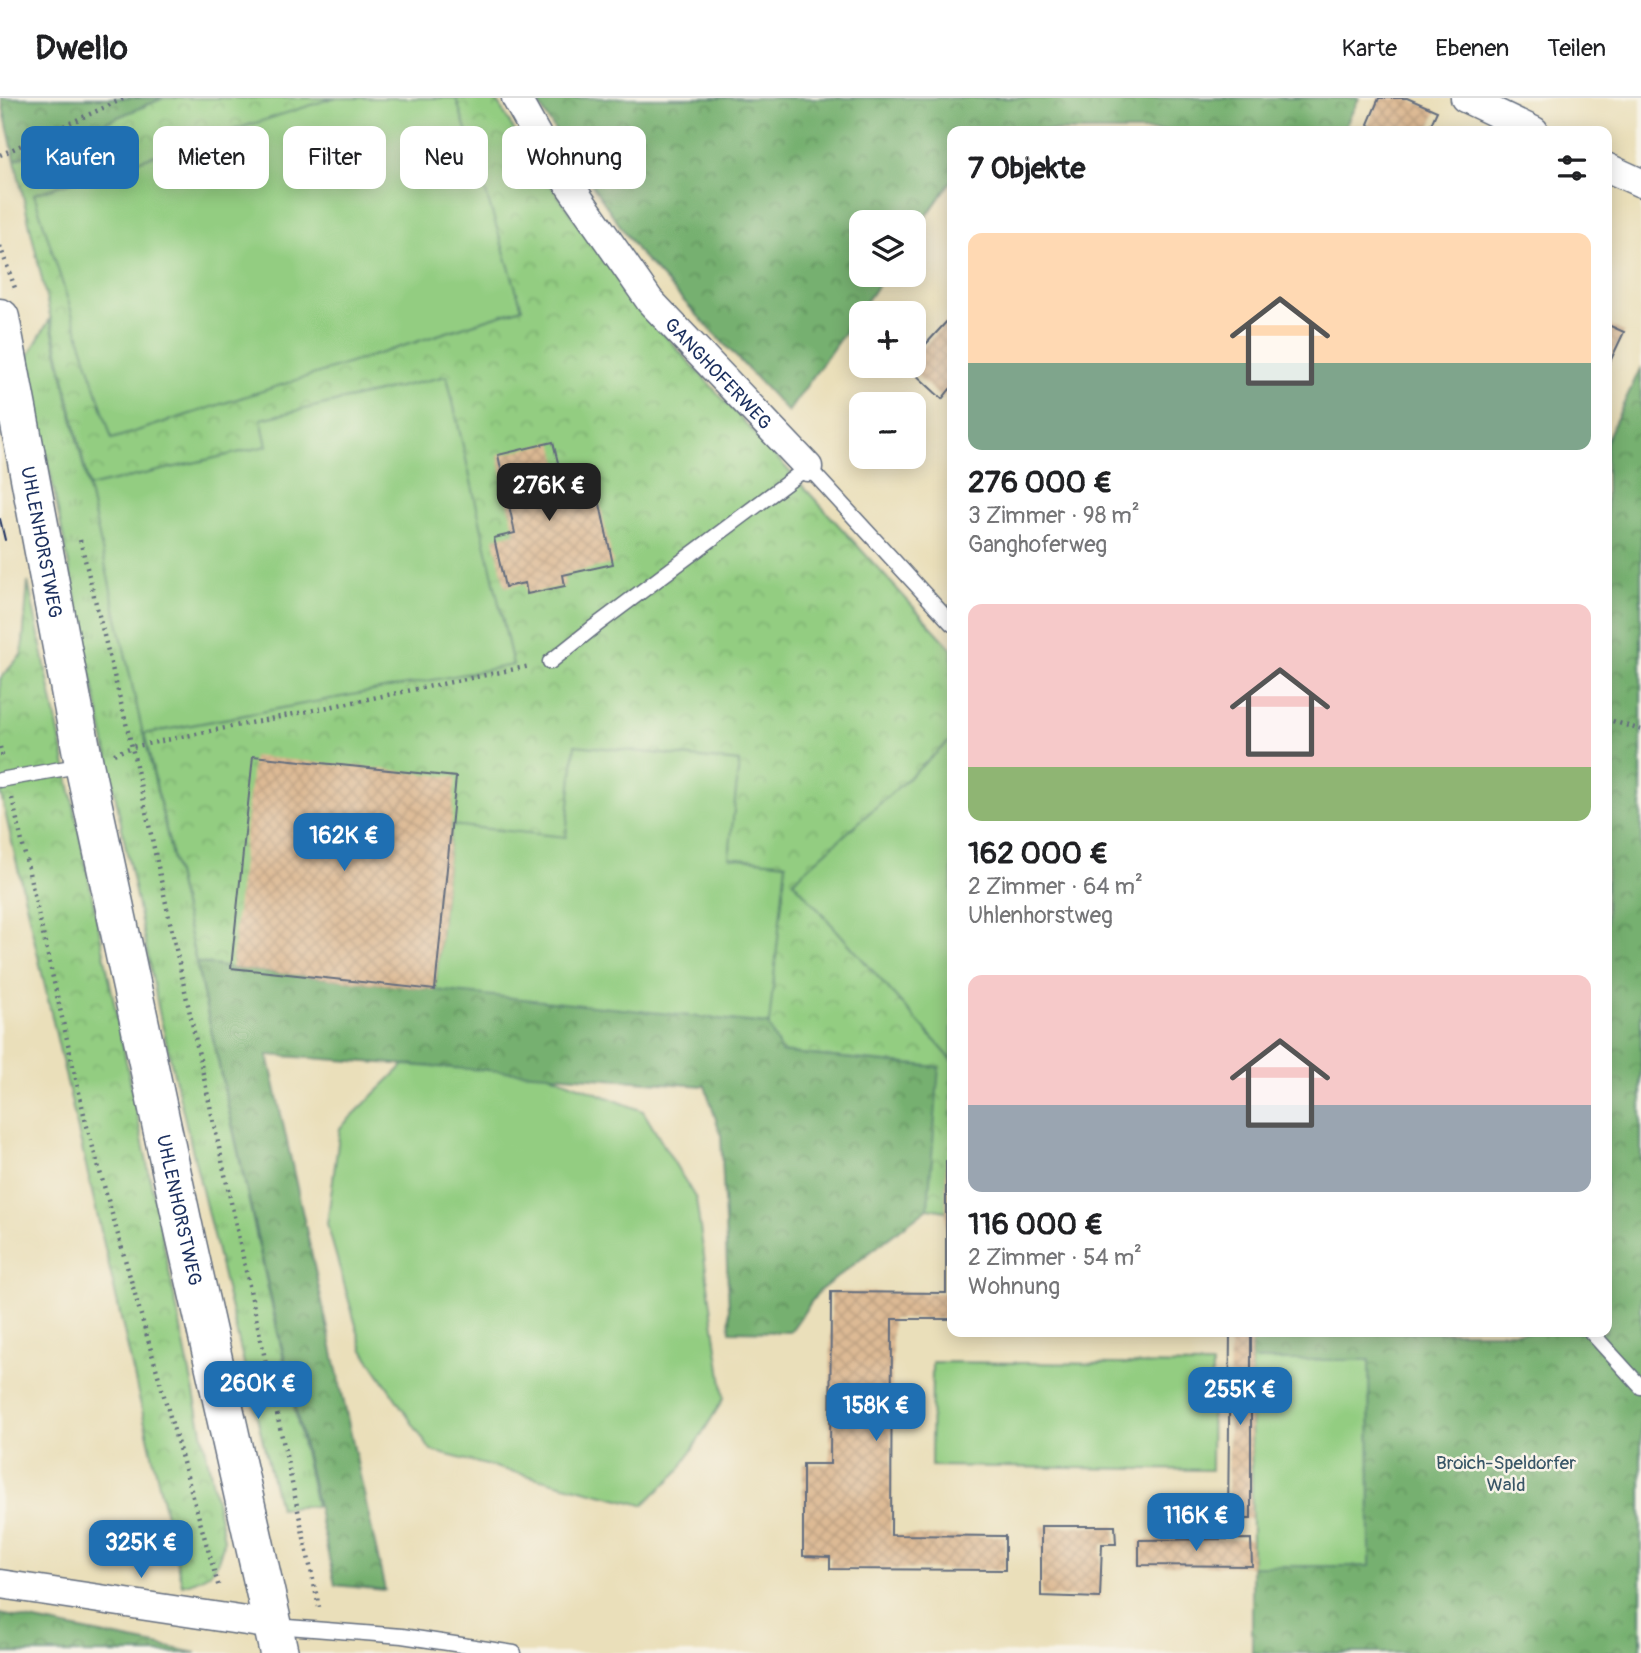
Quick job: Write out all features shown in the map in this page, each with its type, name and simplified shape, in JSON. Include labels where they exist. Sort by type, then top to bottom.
[{"type":"main road","name":"UHLENHORSTWEG","points":[[9,306],[84,764],[184,1230],[276,1639]]},
{"type":"street","name":"GANGHOFERWEG","points":[[516,98],[545,150],[650,301],[808,467]]},
{"type":"street","points":[[1465,98],[1524,126]]},
{"type":"street","points":[[1612,170],[1641,183]]},
{"type":"street","points":[[0,1584],[227,1617],[276,1639]]},
{"type":"lane","name":"GANGHOFERWEG","points":[[808,467],[947,619]]},
{"type":"lane","points":[[550,662],[808,467]]},
{"type":"lane","points":[[4,779],[84,764]]},
{"type":"lane","points":[[1596,1337],[1641,1387]]},
{"type":"lane","points":[[276,1639],[324,1630],[402,1636],[514,1653]]},
{"type":"path","points":[[0,155],[125,98]]},
{"type":"path","points":[[0,246],[9,306]]},
{"type":"path","points":[[79,537],[132,747],[324,1630]]},
{"type":"path","points":[[84,764],[132,747],[550,662]]},
{"type":"path","points":[[1612,721],[1641,730]]},
{"type":"path","points":[[4,779],[86,1123],[227,1617]]},
{"type":"green space","points":[[1,98],[164,98],[97,126],[21,126],[21,158],[15,160]]},
{"type":"green space","points":[[164,98],[495,98],[512,126],[502,126],[502,189],[554,189],[638,306],[947,644],[947,1211],[928,1208],[939,1067],[781,1052],[768,1024],[231,968],[196,962],[22,189],[139,189],[139,126],[97,126]]},
{"type":"green space","points":[[333,98],[456,98],[465,126],[400,126],[400,189],[485,189],[522,308],[112,439],[34,194],[50,189],[139,189],[139,160],[153,156],[153,189],[269,189],[269,126],[246,126]]},
{"type":"green space","points":[[535,98],[1359,98],[1345,126],[947,126],[947,187],[926,217],[926,210],[849,210],[849,287],[877,287],[867,301],[849,301],[849,326],[788,412],[639,253],[595,189],[646,189],[646,126],[552,126]]},
{"type":"green space","points":[[21,158],[21,187],[15,160]]},
{"type":"green space","points":[[50,319],[316,1506],[279,1508],[160,1016],[27,358]]},
{"type":"green space","name":"Broich-Speldorfer Wald","points":[[1641,367],[1641,1653],[1252,1653],[1252,1566],[1370,1565],[1369,1360],[1251,1360],[1251,1337],[1612,1337],[1612,428]]},
{"type":"green space","points":[[447,376],[513,665],[143,734],[88,487],[267,446],[261,419]]},
{"type":"green space","points":[[28,582],[224,1539],[212,1571],[200,1579],[182,1585],[0,790],[0,679],[22,654]]},
{"type":"green space","points":[[947,743],[947,1054],[793,881]]},
{"type":"green space","points":[[575,745],[739,762],[729,857],[786,863],[769,1024],[435,990],[451,825],[566,837]]},
{"type":"green space","points":[[196,962],[231,968],[769,1024],[781,1052],[940,1067],[928,1208],[819,1291],[790,1332],[730,1331],[721,1135],[705,1086],[268,1055],[385,1590],[335,1585]]},
{"type":"green space","points":[[404,1065],[548,1074],[643,1111],[696,1199],[724,1398],[679,1471],[643,1505],[431,1451],[363,1350],[327,1224],[340,1128]]},
{"type":"green space","points":[[1251,1360],[1369,1360],[1370,1566],[1252,1566]]},
{"type":"green space","points":[[932,1362],[1212,1365],[1211,1470],[931,1466]]},
{"type":"green space","points":[[0,1614],[197,1653],[0,1653]]},
{"type":"building","points":[[1379,98],[1407,98],[1437,111],[1430,126],[1368,124]]},
{"type":"building","points":[[947,321],[947,393],[942,399],[919,378],[926,378],[926,344]]},
{"type":"building","points":[[1612,327],[1624,332],[1612,357]]},
{"type":"building","points":[[553,442],[564,487],[595,481],[613,564],[563,575],[565,586],[527,594],[525,583],[505,587],[494,538],[515,533],[498,455]]},
{"type":"building","points":[[253,756],[456,777],[435,990],[231,968]]},
{"type":"building","points":[[947,1161],[947,1319],[892,1319],[891,1535],[1005,1536],[1005,1570],[830,1569],[830,1557],[803,1556],[803,1464],[830,1464],[831,1292],[946,1293]]},
{"type":"building","points":[[1230,1337],[1251,1337],[1251,1519],[1228,1519]]},
{"type":"building","points":[[1041,1526],[1115,1526],[1116,1544],[1102,1544],[1100,1598],[1041,1596]]},
{"type":"building","points":[[1251,1539],[1252,1566],[1139,1565],[1139,1540]]},
{"type":"tram line","points":[[0,519],[5,540]]}]
